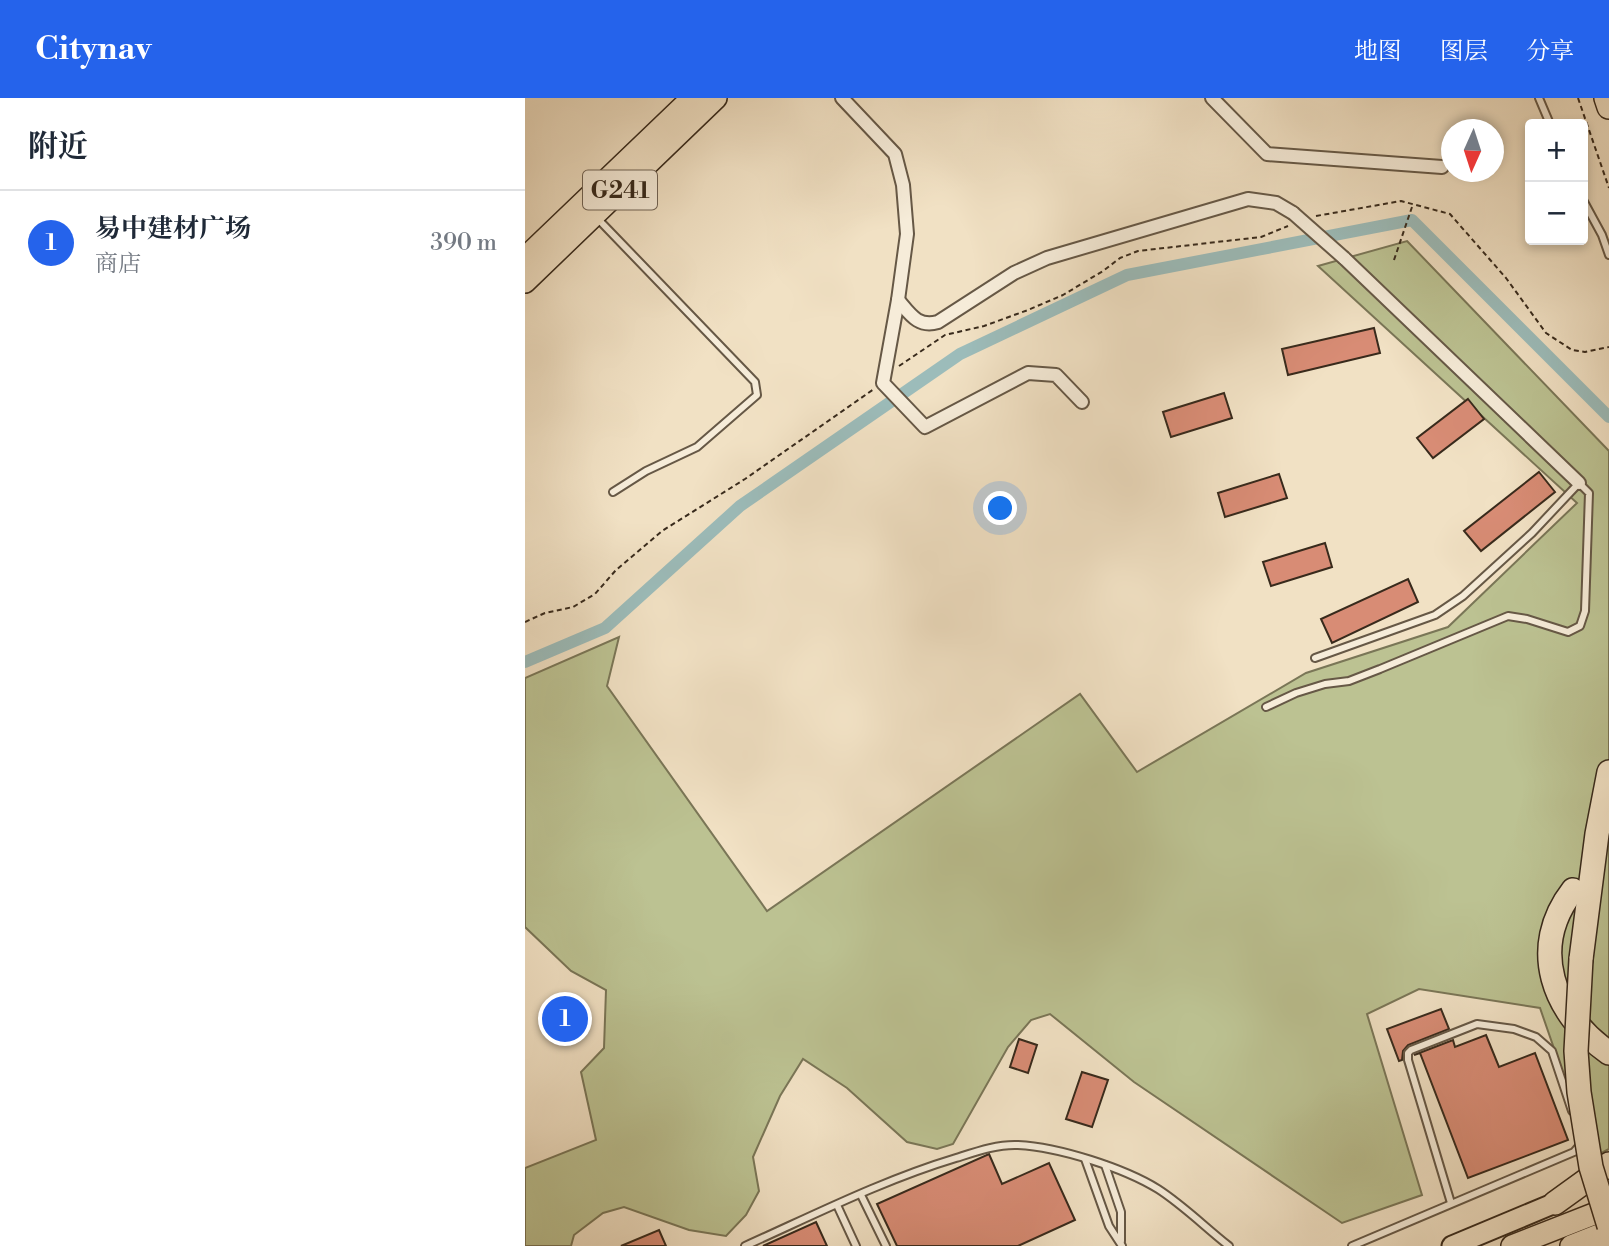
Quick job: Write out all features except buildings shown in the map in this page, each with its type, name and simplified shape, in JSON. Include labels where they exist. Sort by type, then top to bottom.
[{"type":"highway","name":"G241","points":[[525,258],[692,98]]},
{"type":"highway","name":"G241","points":[[525,282],[716,98]]},
{"type":"highway","points":[[1607,98],[1609,107]]},
{"type":"highway","points":[[1571,1246],[1609,1228],[1591,1167],[1579,1092],[1576,1051],[1581,958],[1597,834],[1609,772]]},
{"type":"highway","points":[[1573,890],[1555,921],[1551,944],[1554,982],[1569,1016],[1584,1033],[1609,1053]]},
{"type":"highway","points":[[1555,1203],[1609,1164]]},
{"type":"highway","points":[[1555,1203],[1609,1198]]},
{"type":"highway","points":[[1510,1246],[1609,1208]]},
{"type":"highway","points":[[1599,1246],[1609,1242]]},
{"type":"main road","points":[[1452,1246],[1555,1203]]},
{"type":"main road","points":[[1452,1246],[1481,1239],[1496,1239],[1510,1246]]},
{"type":"street","points":[[842,98],[895,155],[904,185],[907,234],[883,383],[925,426],[1028,373],[1056,375],[1082,402]]},
{"type":"street","points":[[1212,98],[1267,153],[1441,167]]},
{"type":"street","points":[[898,300],[912,317],[920,322],[938,322],[1014,273],[1068,251],[1248,199],[1276,203],[1291,219],[1344,258],[1579,483]]},
{"type":"lane","points":[[1539,98],[1548,119]]},
{"type":"lane","points":[[1588,209],[1609,255]]},
{"type":"lane","points":[[594,215],[755,382],[757,395],[697,447],[646,471],[613,492]]},
{"type":"lane","points":[[1266,707],[1296,693],[1325,684],[1349,681],[1508,616],[1568,632],[1580,626],[1585,611],[1589,493],[1579,483],[1532,533],[1463,596],[1435,615],[1315,658]]},
{"type":"lane","points":[[1352,1246],[1578,1149],[1580,1135],[1552,1051],[1536,1037],[1504,1027],[1476,1024],[1411,1050],[1408,1054],[1451,1203]]},
{"type":"lane","points":[[745,1246],[941,1163],[987,1148],[1016,1145],[1105,1165],[1158,1189],[1229,1246]]},
{"type":"lane","points":[[1085,1159],[1109,1226],[1122,1245]]},
{"type":"lane","points":[[1105,1165],[1121,1212],[1122,1245]]},
{"type":"lane","points":[[1447,1191],[1454,1196],[1466,1197]]},
{"type":"lane","points":[[1436,1209],[1444,1202],[1447,1191]]},
{"type":"lane","points":[[861,1195],[886,1246]]},
{"type":"lane","points":[[837,1205],[856,1246]]},
{"type":"path","points":[[1578,98],[1609,188]]},
{"type":"path","points":[[1312,217],[1387,203],[1413,203],[1450,214],[1506,278],[1552,339],[1572,350],[1585,352],[1609,347]]},
{"type":"path","points":[[1394,260],[1413,203]]},
{"type":"path","points":[[525,622],[545,613],[573,607],[595,594],[616,570],[662,531],[745,479],[883,383],[905,360],[945,335],[984,326],[1063,295],[1120,258],[1138,251],[1261,237],[1291,219]]},
{"type":"green space","points":[[1407,241],[1609,451],[1609,1149],[1592,1158],[1540,1008],[1419,989],[1367,1014],[1422,1195],[1342,1223],[1134,1082],[1050,1014],[1031,1020],[1008,1047],[953,1144],[937,1149],[907,1142],[847,1088],[803,1059],[780,1096],[753,1157],[759,1191],[746,1215],[726,1236],[689,1230],[624,1207],[603,1213],[574,1235],[571,1246],[525,1246],[525,1168],[596,1140],[581,1072],[604,1048],[606,990],[571,971],[525,927],[525,678],[619,637],[607,686],[767,911],[1080,694],[1137,772],[1306,673],[1448,627],[1577,503],[1318,266]]},
{"type":"waterway","points":[[525,662],[605,628],[740,506],[960,354],[1127,275],[1412,220],[1609,417]]},
{"type":"place","name":"易中建材广场","points":[[565,1019]]}]
